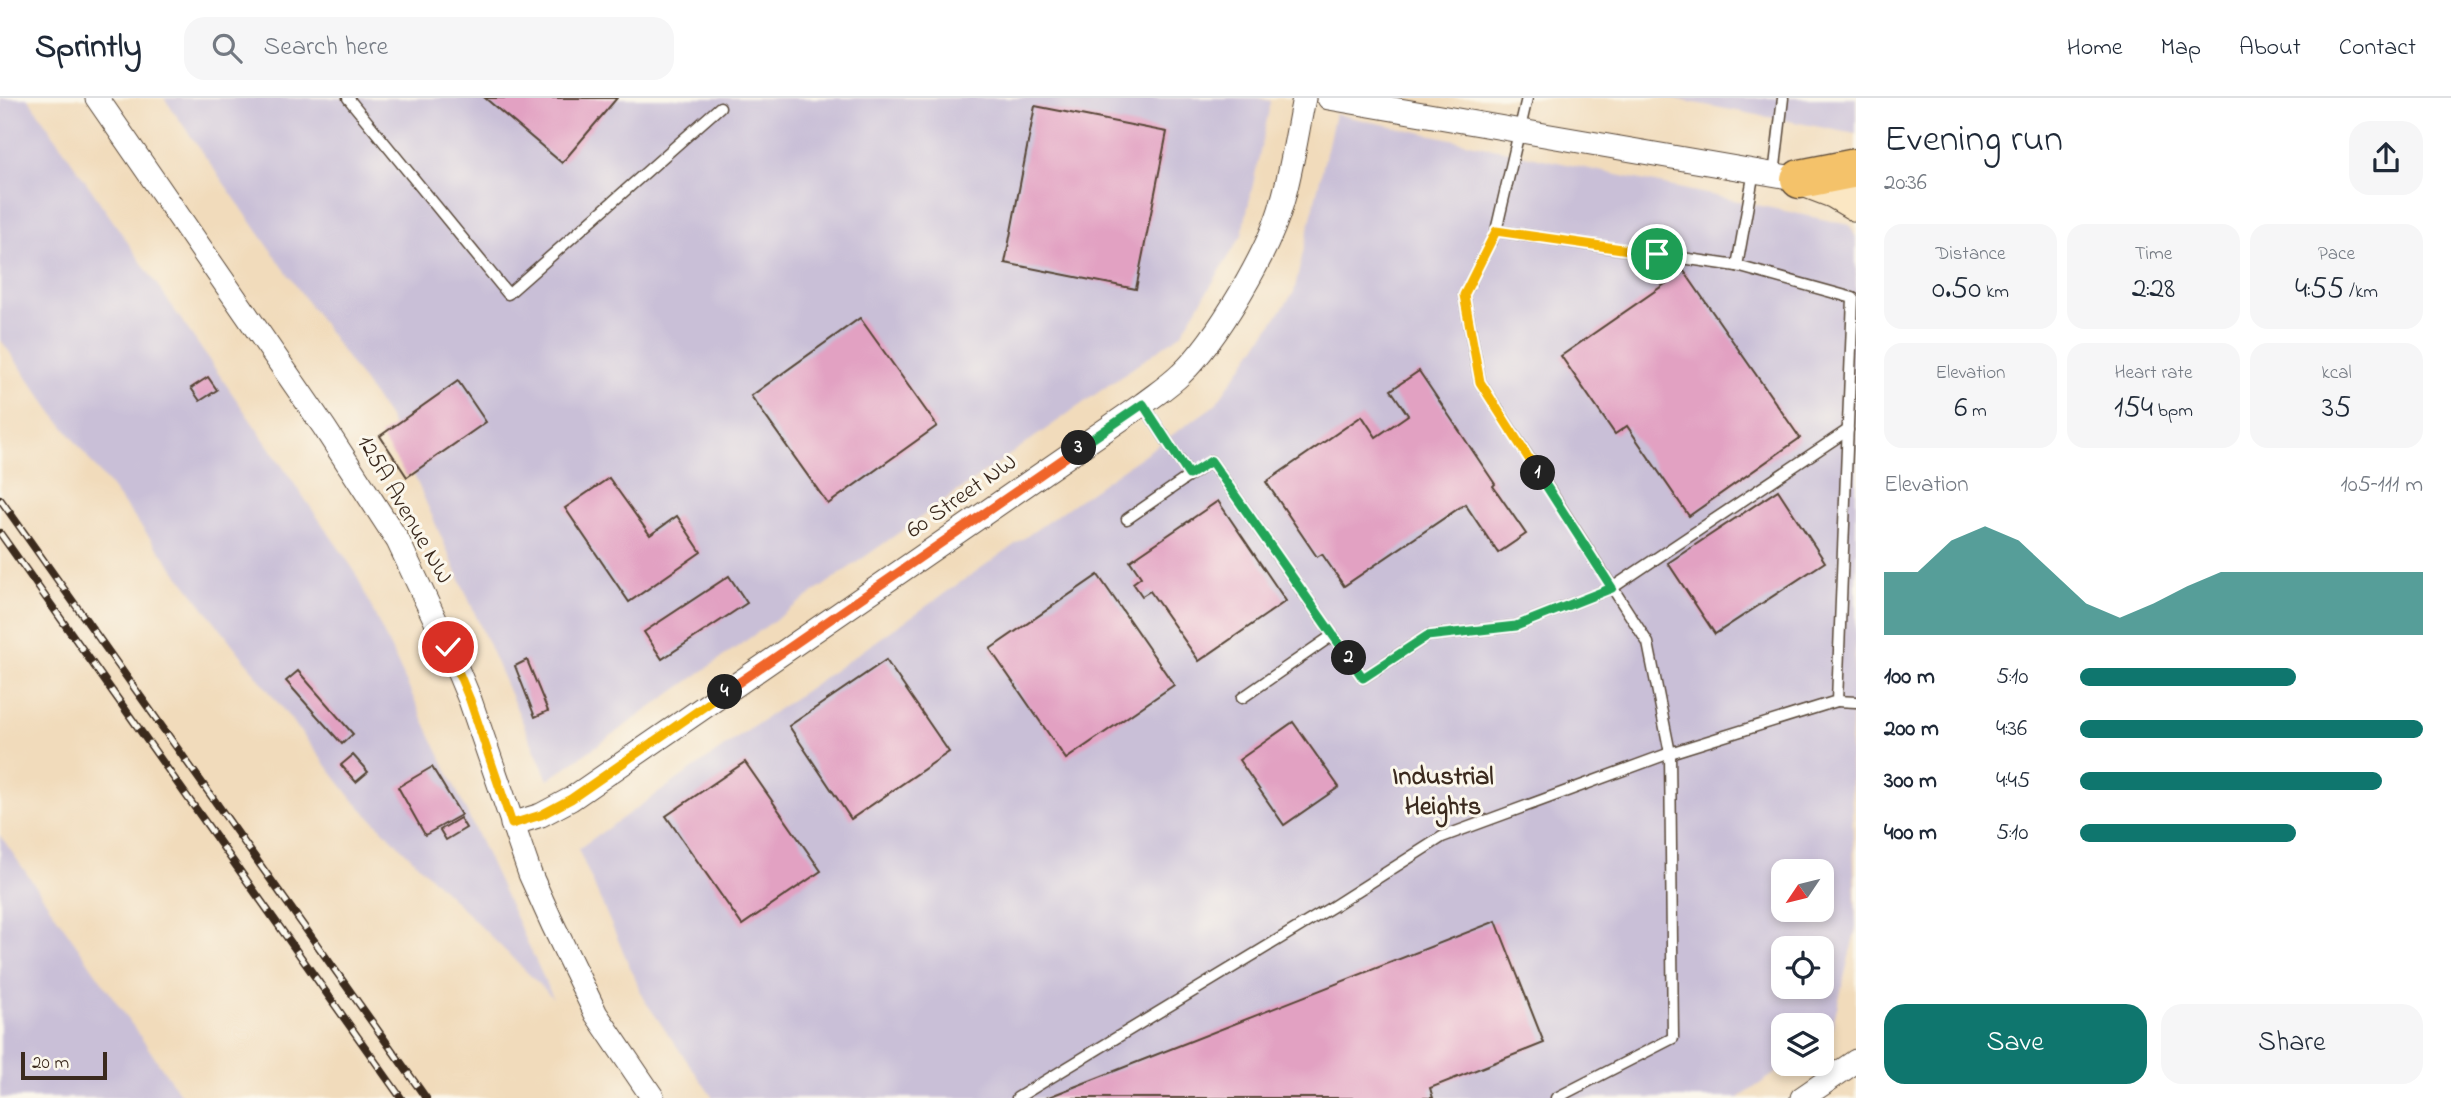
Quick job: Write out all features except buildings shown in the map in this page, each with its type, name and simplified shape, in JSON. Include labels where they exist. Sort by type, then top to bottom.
[{"type":"highway","points":[[1776,175],[1856,168]]},
{"type":"street","name":"125A Avenue NW","points":[[97,98],[324,427],[398,541],[457,668],[535,884],[579,981],[596,1014],[653,1098]]},
{"type":"street","name":"60 Street NW","points":[[512,824],[541,815],[571,799],[1143,404],[1182,373],[1239,294],[1263,251],[1282,205],[1304,98]]},
{"type":"street","points":[[1329,98],[1397,104],[1520,131],[1776,175],[1834,192],[1856,205]]},
{"type":"street","points":[[1802,1098],[1856,1061]]},
{"type":"lane","points":[[348,98],[508,294],[720,107]]},
{"type":"lane","points":[[1527,98],[1496,231],[1464,295],[1480,382],[1648,643],[1670,753],[1673,1038],[1556,1098]]},
{"type":"lane","points":[[1737,266],[1776,175],[1783,98]]},
{"type":"lane","points":[[1496,231],[1737,266],[1853,299],[1837,701]]},
{"type":"lane","points":[[1143,404],[1189,475]]},
{"type":"lane","points":[[1127,519],[1211,461],[1363,678],[1427,636],[1516,626],[1612,588],[1848,430]]},
{"type":"lane","points":[[1242,698],[1333,635]]},
{"type":"lane","points":[[1017,1098],[1442,837],[1670,753],[1837,701],[1856,702]]},
{"type":"shaded area","points":[[0,98],[28,98],[354,570],[553,998],[354,801],[54,414],[0,339]]},
{"type":"shaded area","points":[[164,98],[1258,98],[1271,101],[1242,235],[1181,334],[548,780],[389,418]]},
{"type":"shaded area","points":[[1669,98],[1856,98],[1856,134]]},
{"type":"shaded area","points":[[1335,114],[1850,225],[1856,238],[1856,639],[1850,748],[1856,928],[1834,1020],[1834,1013],[1771,1013],[1771,1076],[1739,1098],[713,1098],[645,1001],[578,849],[1215,405],[1294,292]]},
{"type":"shaded area","points":[[0,835],[183,1098],[0,1098]]},
{"type":"railway","points":[[0,499],[426,1098]]},
{"type":"railway","points":[[0,533],[401,1098]]},
{"type":"district","name":"Industrial Heights","points":[[1443,793]]},
{"type":"route","points":[[448,647],[470,700],[512,824],[541,815],[571,799],[1143,404],[1189,475],[1211,461],[1363,678],[1427,636],[1516,626],[1612,588],[1480,382],[1464,295],[1496,231],[1657,254]]}]
